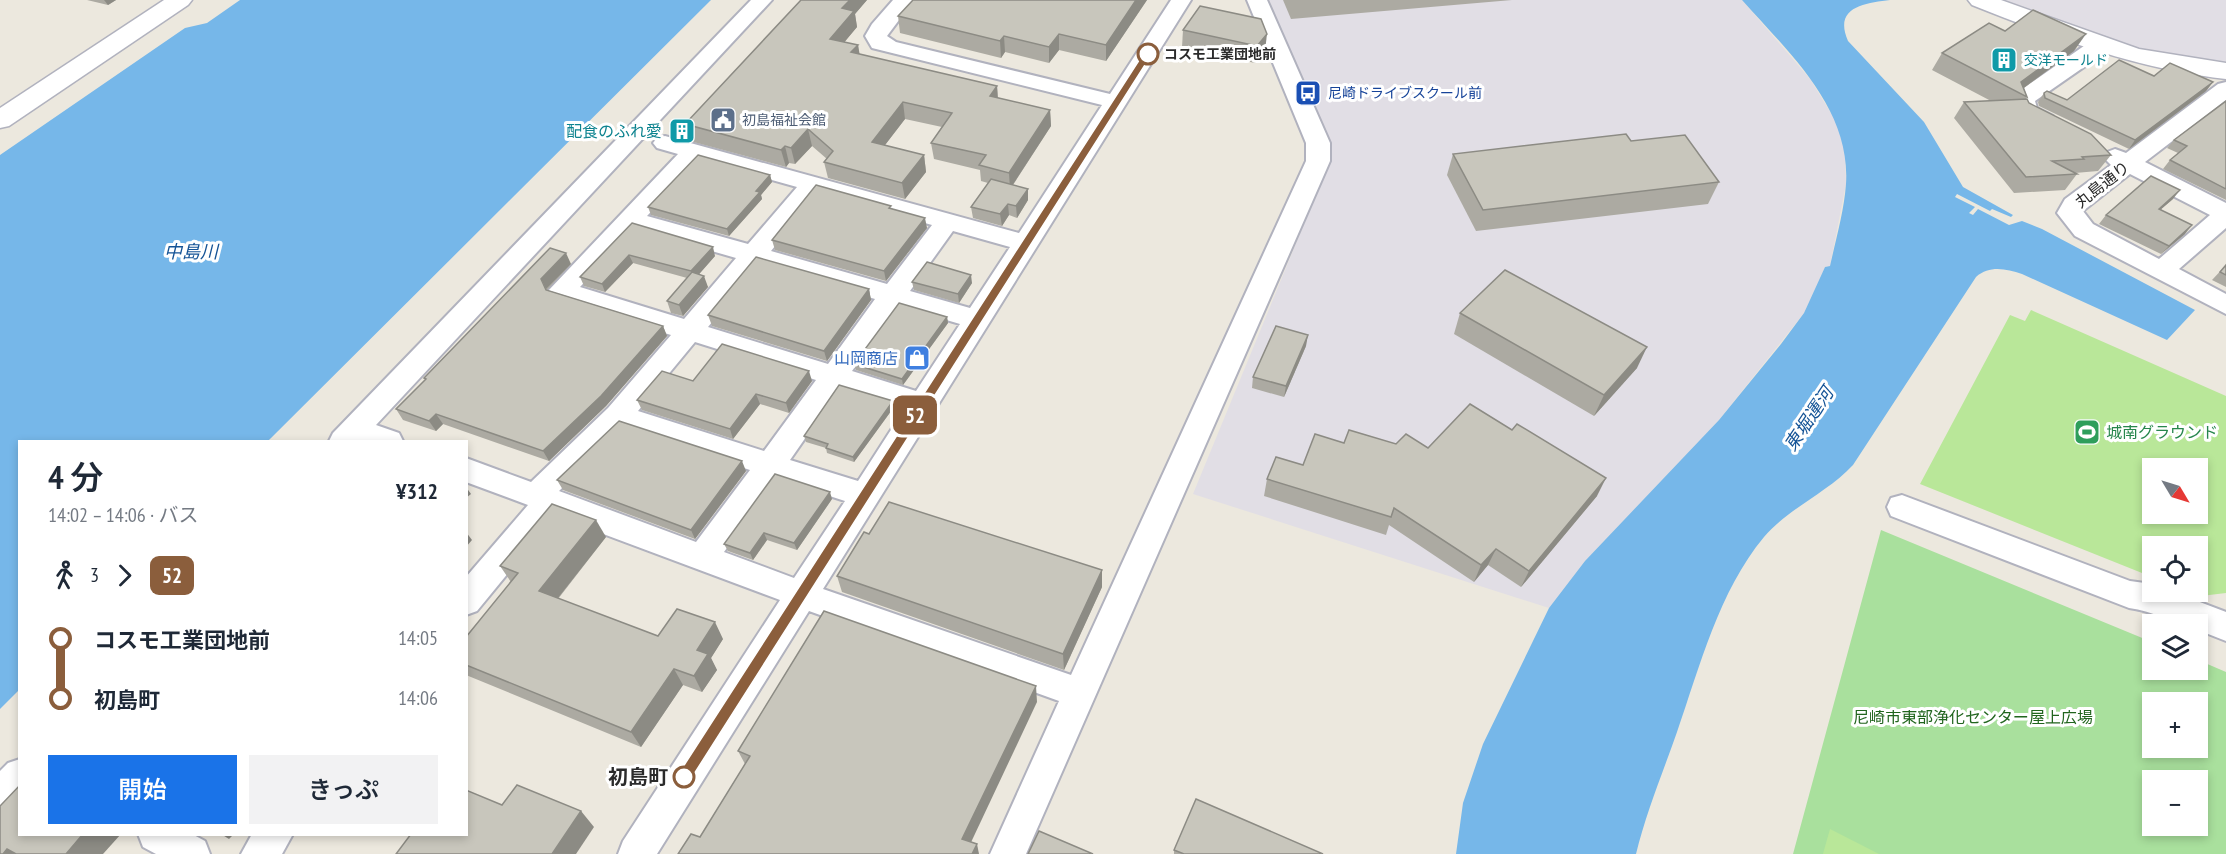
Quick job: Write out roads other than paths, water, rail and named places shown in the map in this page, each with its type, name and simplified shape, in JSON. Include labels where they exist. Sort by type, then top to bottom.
[{"type":"street","points":[[0,120],[180,0]]},
{"type":"street","points":[[349,435],[762,0]]},
{"type":"street","points":[[904,0],[879,28],[876,36],[880,43],[1116,102]]},
{"type":"street","points":[[636,854],[1181,0]]},
{"type":"street","points":[[1008,854],[1318,161],[1318,143],[1257,0]]},
{"type":"street","points":[[1980,0],[2099,46],[2166,62],[2226,71]]},
{"type":"street","points":[[2068,133],[2027,112],[2023,99],[2099,46]]},
{"type":"street","name":"丸島通り","points":[[2226,89],[2073,205],[2069,213],[2084,230],[2226,305]]},
{"type":"street","points":[[665,143],[1026,243]]},
{"type":"street","points":[[2098,148],[2226,213],[2161,271]]},
{"type":"street","points":[[694,152],[561,291],[922,404]]},
{"type":"street","points":[[468,598],[543,497],[691,332],[813,184]]},
{"type":"street","points":[[630,219],[976,319]]},
{"type":"street","points":[[704,556],[772,466],[890,296],[948,221]]},
{"type":"street","points":[[618,416],[864,495]]},
{"type":"street","points":[[349,435],[382,440]]},
{"type":"street","points":[[468,471],[1079,693]]},
{"type":"street","points":[[1902,507],[2129,594],[2151,597],[2226,627]]},
{"type":"street","points":[[0,796],[18,777]]},
{"type":"street","points":[[160,836],[192,854]]},
{"type":"street","points":[[259,854],[273,836]]},
{"type":"water","name":"中島川","points":[[240,0],[711,0],[269,440],[18,440],[18,691],[0,709],[0,155],[185,28],[207,23]]},
{"type":"water","name":"東堀運河","points":[[1742,0],[1890,0],[1862,5],[1848,14],[1844,30],[1848,41],[1924,122],[1963,187],[2013,215],[2011,217],[1992,209],[1990,211],[1957,194],[1955,197],[1975,207],[1969,213],[1973,215],[1978,209],[2009,225],[2022,221],[2042,229],[2195,310],[2167,340],[2022,274],[1992,269],[1981,273],[1976,277],[1853,465],[1832,484],[1774,526],[1748,558],[1712,630],[1636,854],[1456,854],[1463,803],[1483,744],[1549,608],[1585,561],[1719,420],[1804,313],[1825,267],[1830,266],[1842,215],[1846,184],[1845,156],[1838,130],[1813,83]]},
{"type":"place","name":"コスモ工業団地前","points":[[1148,54]]},
{"type":"place","name":"交洋モールド","points":[[2004,60]]},
{"type":"place","name":"尼崎ドライブスクール前","points":[[1308,93]]},
{"type":"place","name":"初島福祉会館","points":[[723,120]]},
{"type":"place","name":"配食のふれ愛","points":[[682,131]]},
{"type":"place","name":"山岡商店","points":[[917,358]]},
{"type":"place","name":"城南グラウンド","points":[[2087,432]]},
{"type":"place","name":"初島町","points":[[684,777]]},
{"type":"park label","name":"尼崎市東部浄化センター屋上広場","points":[[1973,717]]}]
